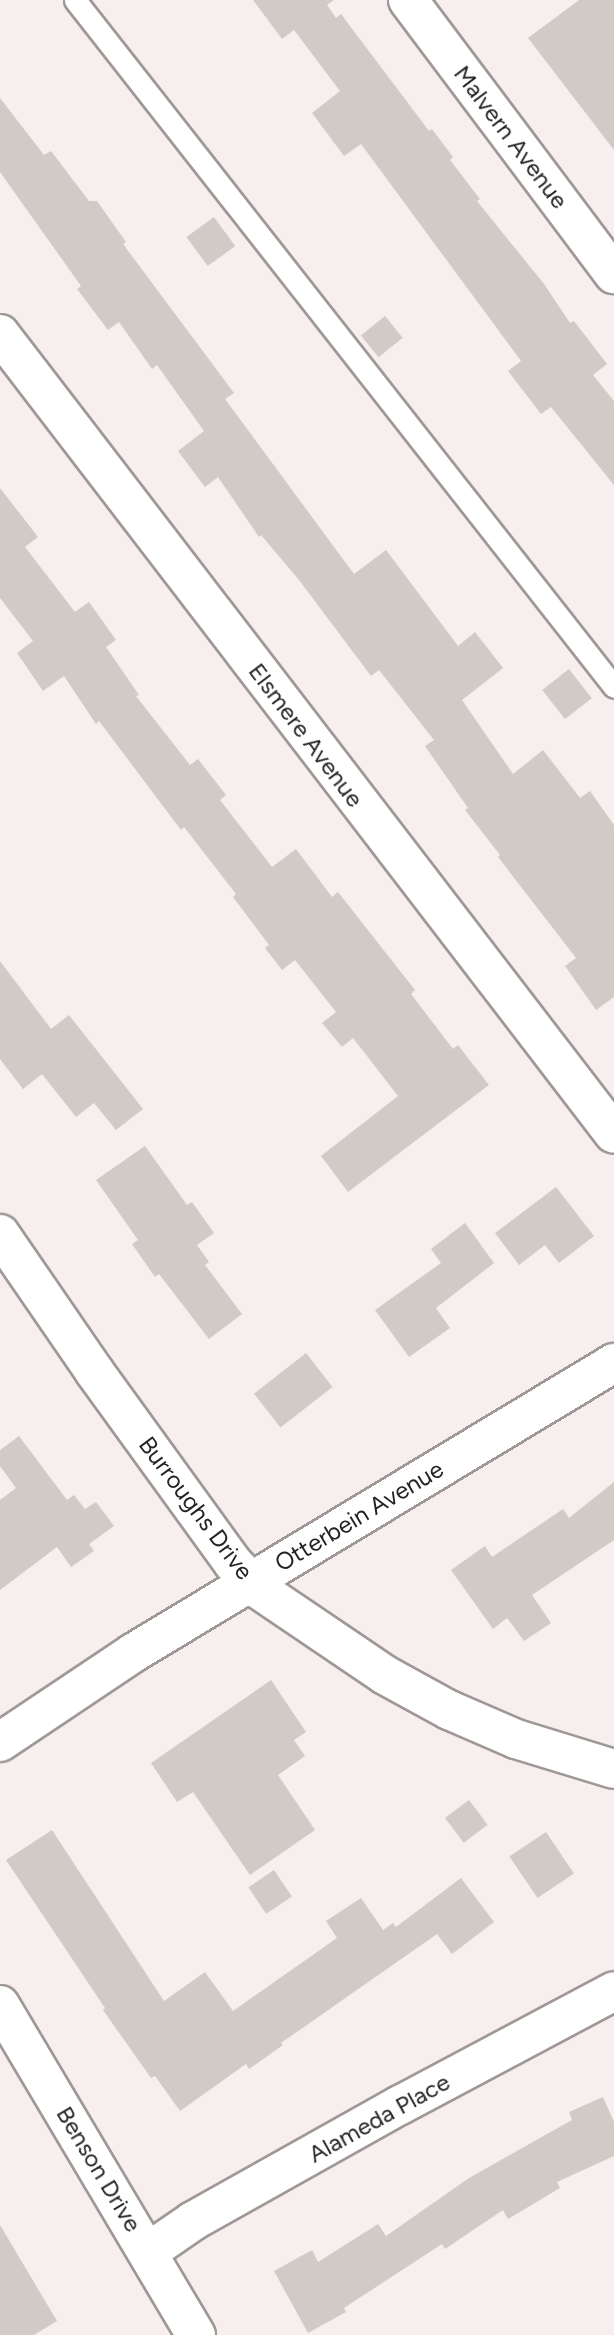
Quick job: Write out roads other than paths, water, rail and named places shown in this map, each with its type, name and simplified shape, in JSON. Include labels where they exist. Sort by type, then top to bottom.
[{"type":"street","name":"Malvern Avenue","points":[[408,0],[614,274]]},
{"type":"street","name":"Elsmere Avenue","points":[[0,334],[614,1134]]},
{"type":"street","name":"Burroughs Drive","points":[[0,1234],[102,1382],[233,1563],[251,1581],[385,1675],[449,1710],[526,1743],[614,1769]]},
{"type":"street","name":"Otterbein Avenue","points":[[0,1742],[133,1653],[614,1363]]},
{"type":"street","name":"Alameda Place","points":[[148,2252],[193,2221],[400,2105],[614,1992]]},
{"type":"street","name":"Benson Drive","points":[[0,2005],[196,2335]]},
{"type":"lane","points":[[75,0],[614,687]]}]
